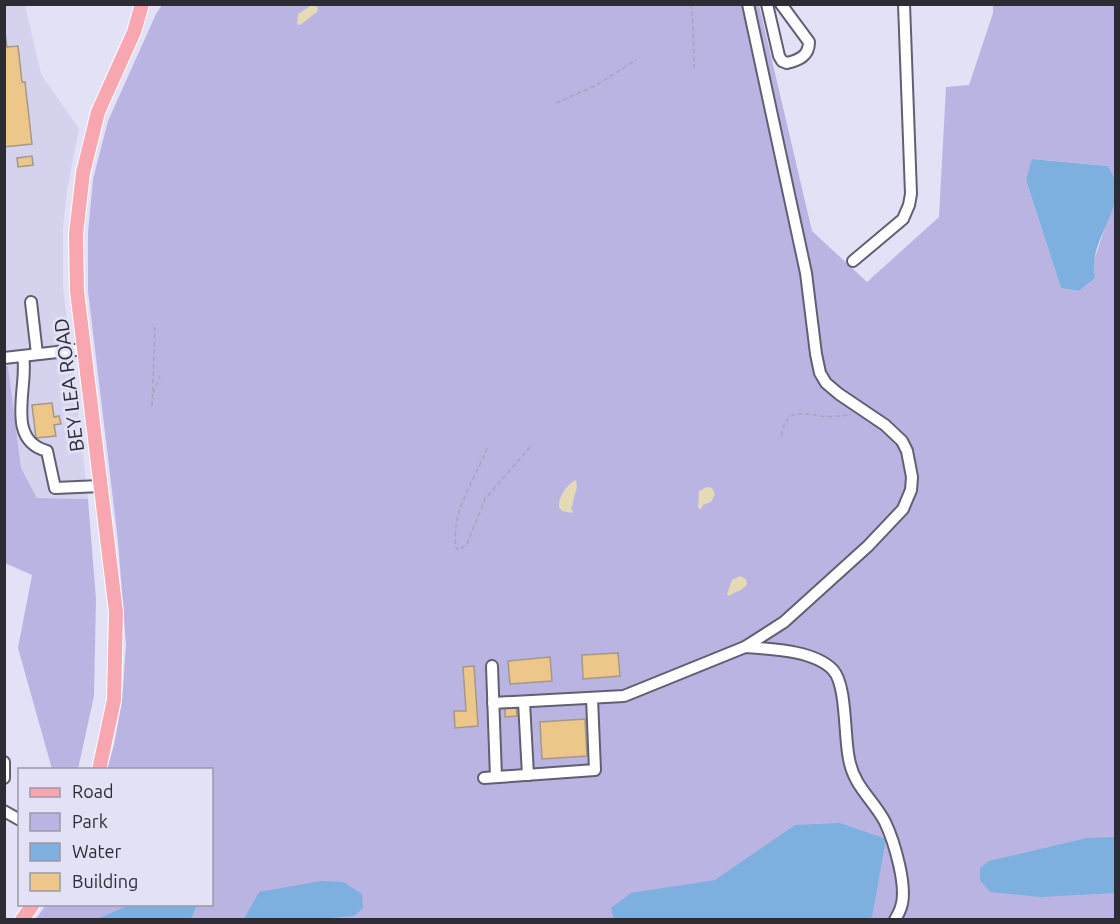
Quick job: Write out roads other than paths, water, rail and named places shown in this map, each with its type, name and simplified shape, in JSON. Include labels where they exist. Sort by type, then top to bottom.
[{"type":"main road","name":"BEY LEA ROAD","points":[[99,768],[114,700],[116,612],[77,291],[76,234],[83,173],[98,112],[134,32],[142,4]]},
{"type":"main road","points":[[22,920],[32,906]]},
{"type":"street","points":[[493,703],[624,696],[745,647],[784,622],[868,546],[903,509],[911,490],[912,477],[907,451],[902,441],[885,425],[839,394],[826,383],[820,373],[806,273],[748,4]]},
{"type":"street","points":[[767,4],[779,56],[787,63],[796,61],[805,55],[809,50],[809,42],[781,4]]},
{"type":"street","points":[[853,261],[903,219],[909,205],[911,194],[904,4]]},
{"type":"street","points":[[31,302],[37,354]]},
{"type":"street","points":[[4,358],[84,349]]},
{"type":"street","points":[[23,356],[25,366],[20,411],[25,434],[36,448],[47,451],[55,488],[100,486]]},
{"type":"street","points":[[771,630],[775,649]]},
{"type":"street","points":[[745,647],[775,649],[814,658],[834,671],[841,688],[848,758],[853,777],[884,821],[893,842],[902,882],[902,905],[895,920]]},
{"type":"street","points":[[492,666],[496,777]]},
{"type":"street","points":[[484,778],[595,770],[592,698]]},
{"type":"street","points":[[524,702],[528,775]]},
{"type":"street","points":[[4,762],[4,778]]},
{"type":"street","points":[[4,811],[18,819]]},
{"type":"water","points":[[1032,159],[1108,166],[1115,180],[1116,196],[1095,254],[1095,278],[1079,291],[1061,288],[1026,180]]},
{"type":"water","points":[[840,823],[886,839],[872,917],[867,919],[614,920],[611,908],[631,893],[715,880],[795,825]]},
{"type":"water","points":[[1115,837],[1115,893],[1040,897],[990,892],[980,880],[980,868],[989,861],[1087,838]]},
{"type":"water","points":[[321,881],[343,882],[362,894],[363,908],[354,916],[318,919],[244,919],[259,892]]},
{"type":"water","points":[[127,906],[197,906],[191,919],[98,919]]}]
